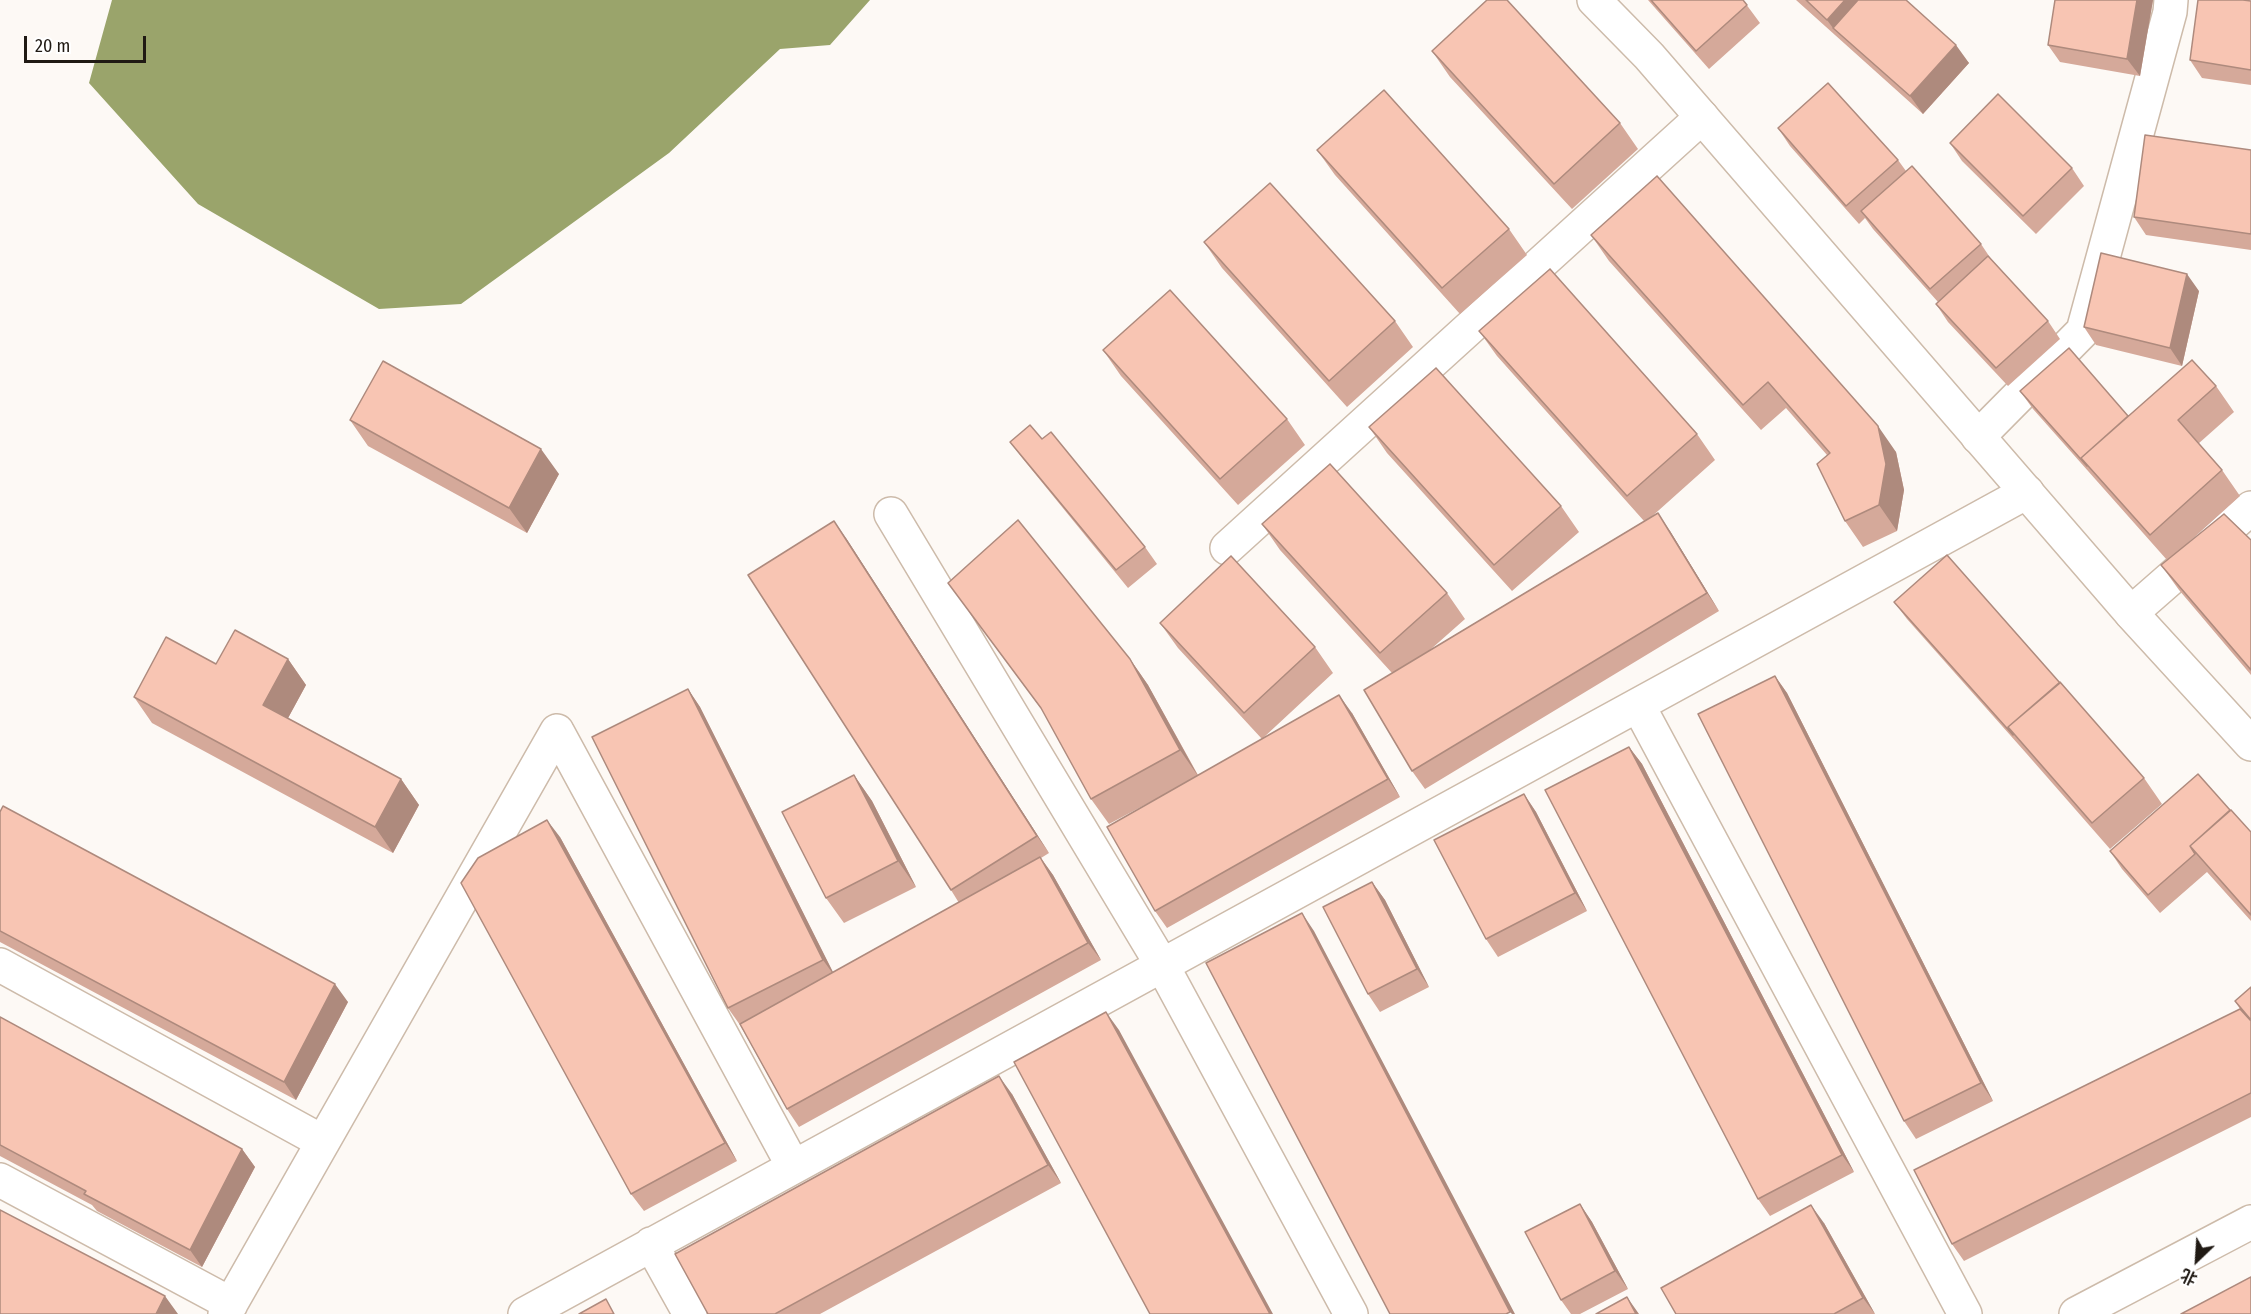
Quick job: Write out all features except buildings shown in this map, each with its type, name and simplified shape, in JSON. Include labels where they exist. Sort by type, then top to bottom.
[{"type":"street","points":[[1594,0],[1649,56],[2131,613],[2251,744]]},
{"type":"street","points":[[1978,437],[2083,331],[2170,12],[2171,0]]},
{"type":"street","points":[[1227,548],[1702,117]]},
{"type":"street","points":[[525,1314],[2027,492]]},
{"type":"street","points":[[2131,613],[2251,508]]},
{"type":"street","points":[[891,514],[1162,965],[1351,1314]]},
{"type":"street","points":[[1638,705],[1965,1314]]},
{"type":"street","points":[[0,1180],[228,1309],[556,731],[793,1167]]},
{"type":"street","points":[[0,965],[323,1142]]},
{"type":"street","points":[[2076,1314],[2251,1222]]},
{"type":"street","points":[[651,1244],[690,1314]]},
{"type":"shaded area","points":[[112,0],[870,0],[830,45],[780,49],[669,153],[461,304],[379,309],[198,204],[89,83]]}]
